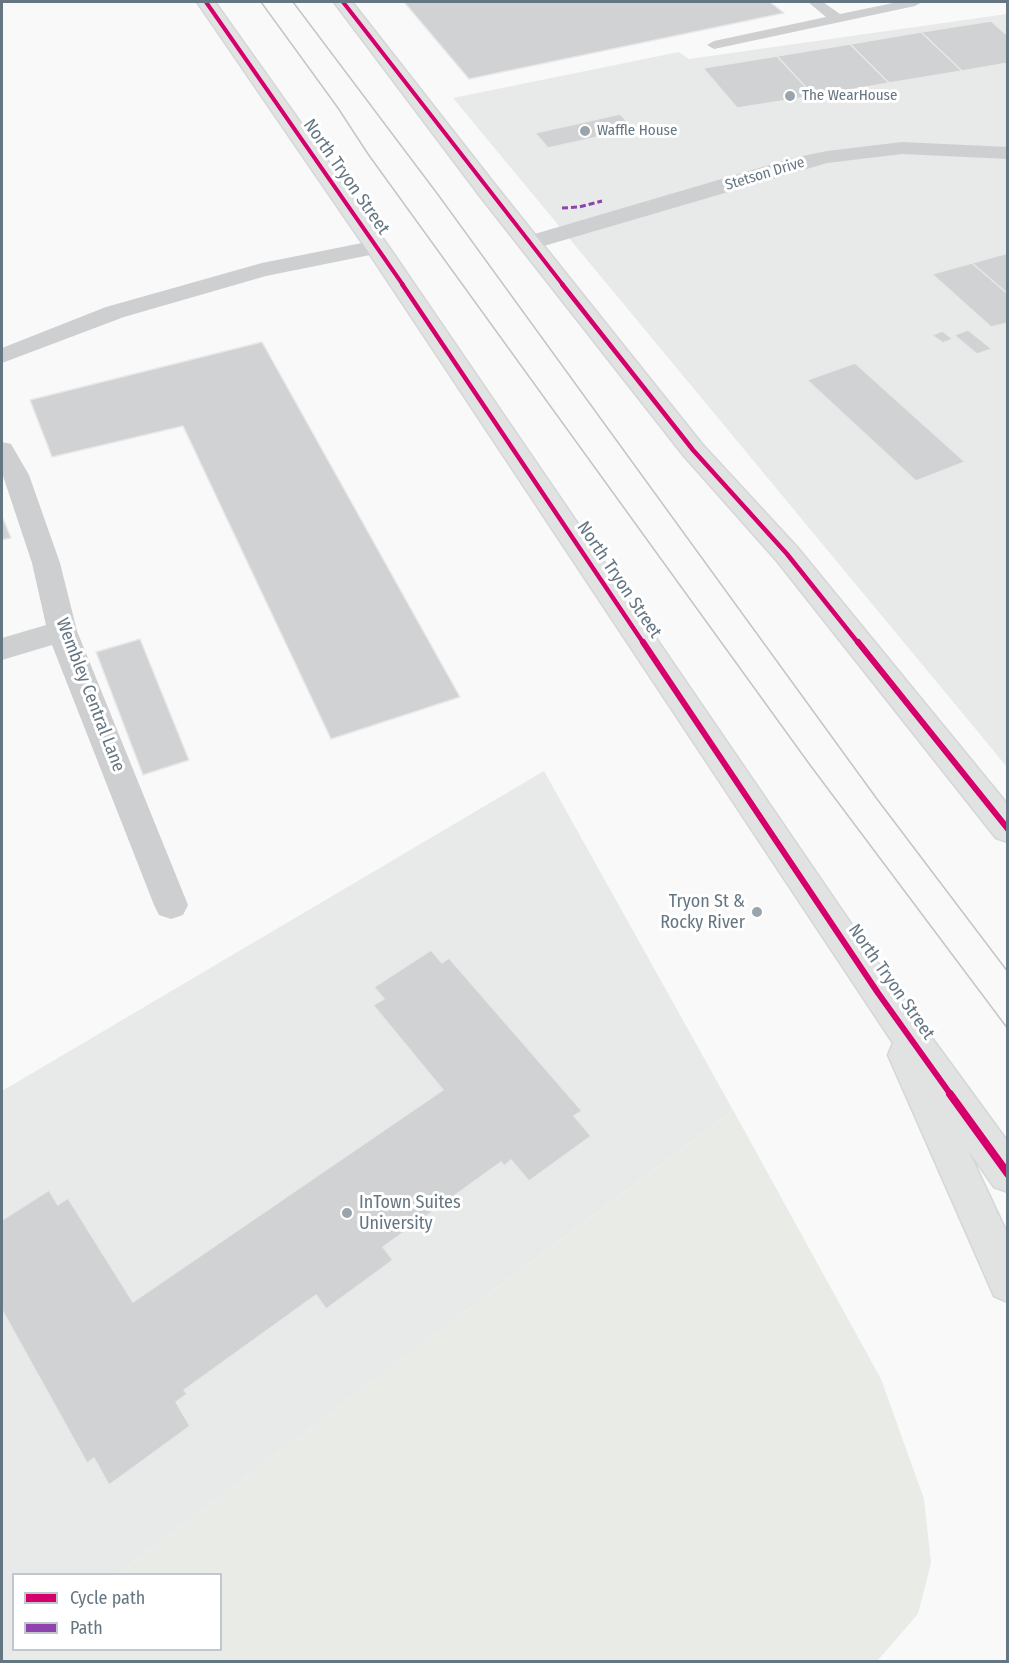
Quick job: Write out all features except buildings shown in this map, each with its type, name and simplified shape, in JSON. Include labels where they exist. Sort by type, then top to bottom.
[{"type":"main road","name":"North Tryon Street","points":[[206,2],[376,247],[878,993],[1008,1174]]},
{"type":"main road","points":[[343,2],[693,450],[787,554],[1008,829]]},
{"type":"main road","points":[[878,993],[1008,1282]]},
{"type":"street","name":"Stetson Drive","points":[[529,243],[827,157],[902,148],[1008,153]]},
{"type":"street","points":[[2,356],[115,312],[262,270],[376,247]]},
{"type":"street","name":"Wembley Central Lane","points":[[2,450],[16,475],[46,563],[62,631],[171,906]]},
{"type":"street","points":[[2,649],[62,631]]},
{"type":"lane","points":[[815,2],[837,18]]},
{"type":"lane","points":[[714,45],[915,2]]},
{"type":"shaded area","points":[[1007,14],[1007,767],[453,98],[679,52],[689,59]]},
{"type":"shaded area","points":[[544,771],[733,1110],[118,1573],[12,1573],[12,1651],[17,1651],[2,1662],[2,1091]]},
{"type":"shaded area","points":[[733,1110],[881,1379],[924,1499],[931,1563],[918,1614],[877,1661],[2,1661],[17,1651],[222,1651],[222,1573],[118,1573]]},
{"type":"tram line","points":[[261,2],[338,108],[368,154],[810,765],[1008,1029]]},
{"type":"tram line","points":[[293,2],[439,196],[877,799],[1008,972]]},
{"type":"marked path","points":[[562,208],[579,207],[602,201]]},
{"type":"cycle path","points":[[206,2],[377,247],[878,993],[1008,1174]]},
{"type":"cycle path","points":[[343,2],[488,191],[693,450],[787,554],[1008,829]]},
{"type":"place","name":"The WearHouse","points":[[790,96]]},
{"type":"place","name":"Waffle House","points":[[585,131]]},
{"type":"place","name":"Tryon St & Rocky River","points":[[757,912]]},
{"type":"place","name":"InTown Suites University","points":[[347,1213]]}]
